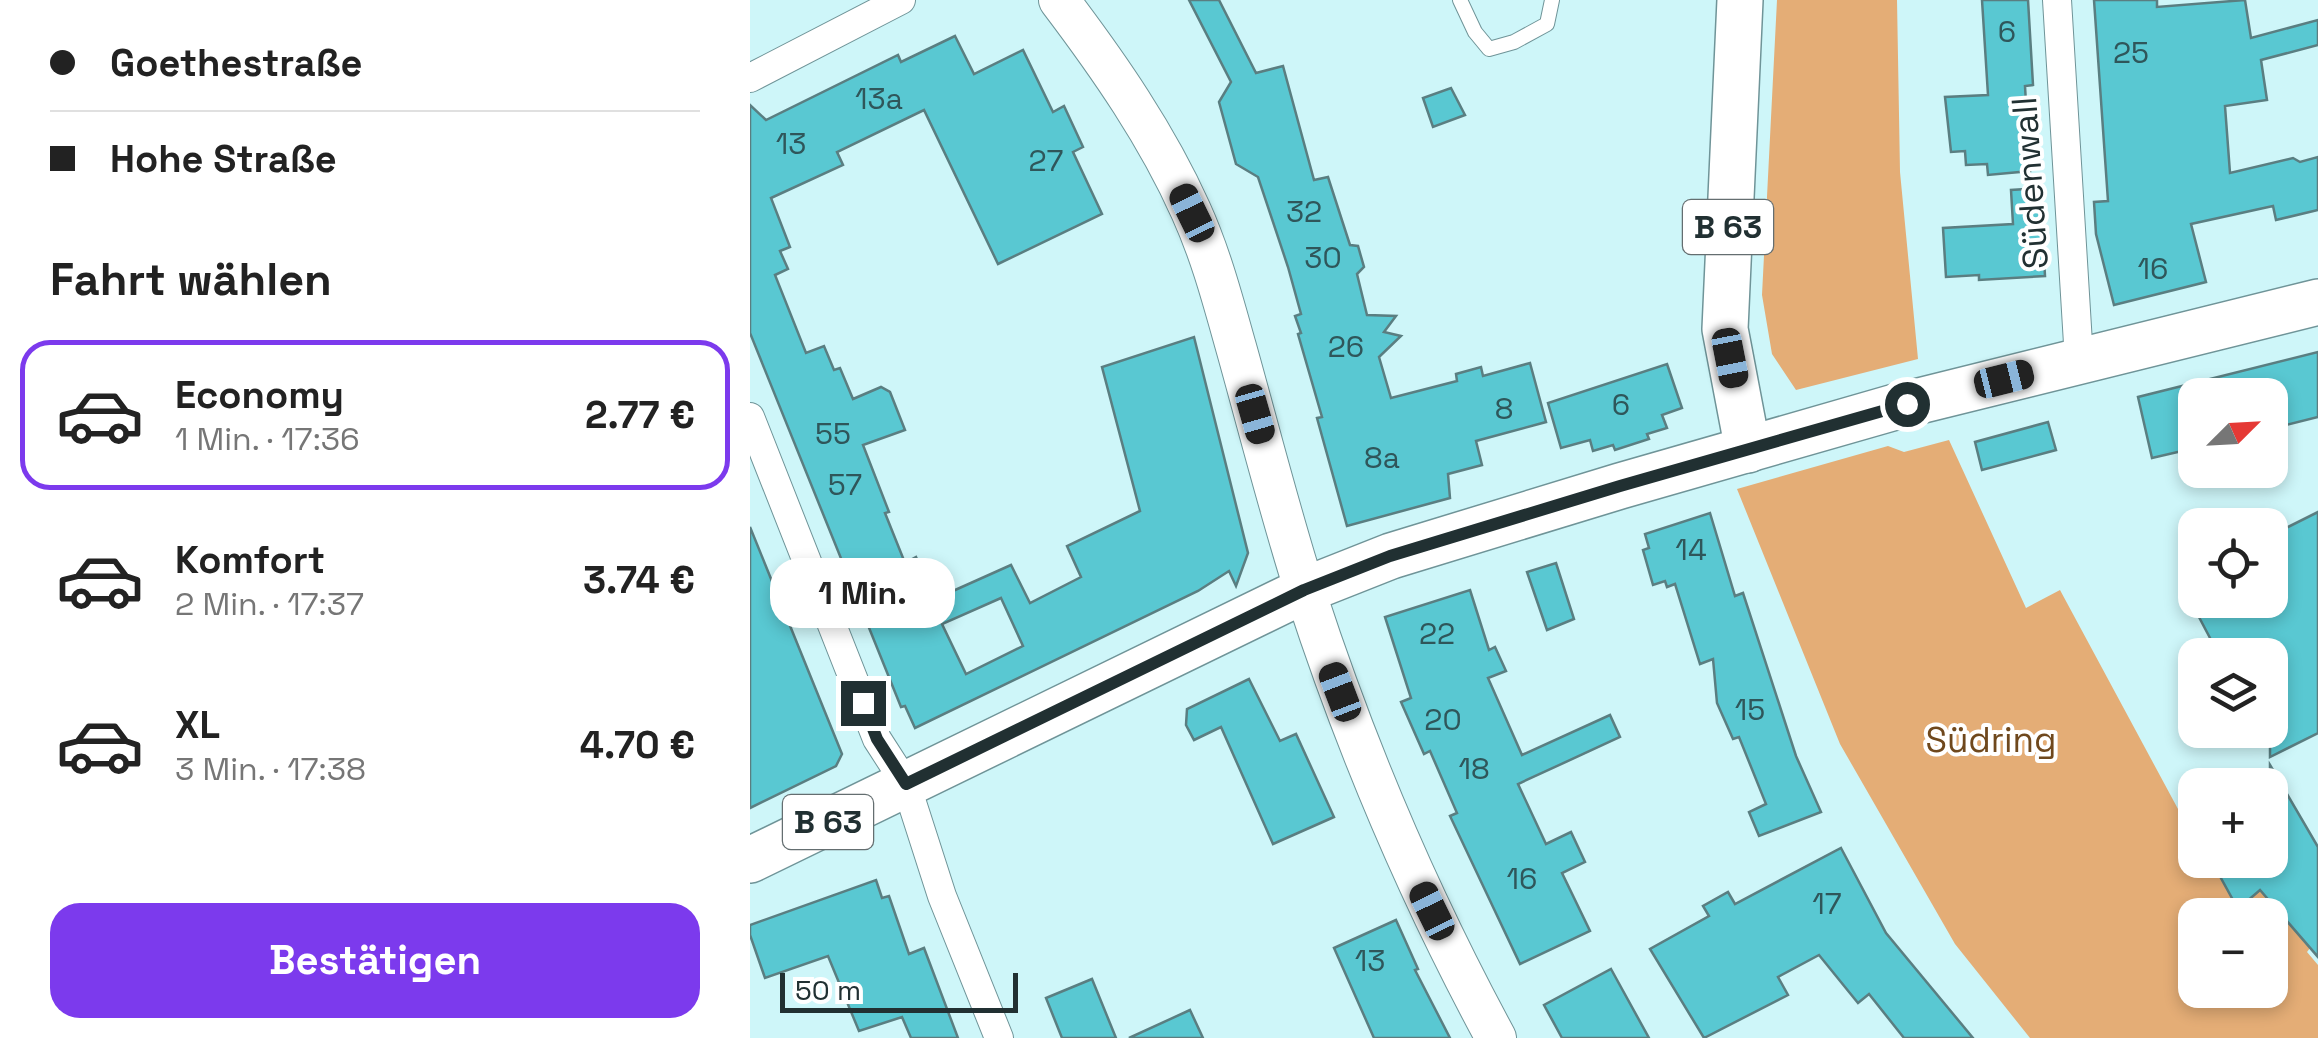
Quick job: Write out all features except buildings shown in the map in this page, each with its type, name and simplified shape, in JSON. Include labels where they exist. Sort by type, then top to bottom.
[{"type":"main road","name":"B 63","points":[[1740,0],[1725,329],[1748,450]]},
{"type":"main road","name":"B 63","points":[[750,860],[1304,590],[1390,556],[1942,394],[2318,302]]},
{"type":"street","points":[[750,78],[901,0]]},
{"type":"street","points":[[1059,0],[1138,111],[1192,213],[1215,274],[1304,590],[1335,680],[1400,842],[1496,1038]]},
{"type":"street","name":"Südenwall","points":[[2057,0],[2079,360]]},
{"type":"street","points":[[750,417],[877,739],[906,784],[942,896],[999,1038]]},
{"type":"lane","points":[[1460,0],[1475,32],[1489,48],[1514,42],[1547,24],[1552,0]]},
{"type":"green space","points":[[1777,0],[1897,0],[1900,172],[1918,359],[1796,390],[1772,354],[1762,295]]},
{"type":"green space","name":"Südring","points":[[1949,440],[2026,608],[2060,590],[2178,809],[2178,878],[2221,878],[2232,898],[2178,898],[2178,1008],[2288,1008],[2288,922],[2310,948],[2307,952],[2318,965],[2318,1038],[2030,1038],[1955,944],[1840,744],[1737,489],[1888,446],[1904,452]]},
{"type":"green space","name":"Südring","points":[[2260,890],[2267,898],[2250,898]]},
{"type":"route","points":[[863,703],[877,739],[906,784],[1304,590],[1390,556],[1907,404]]}]
